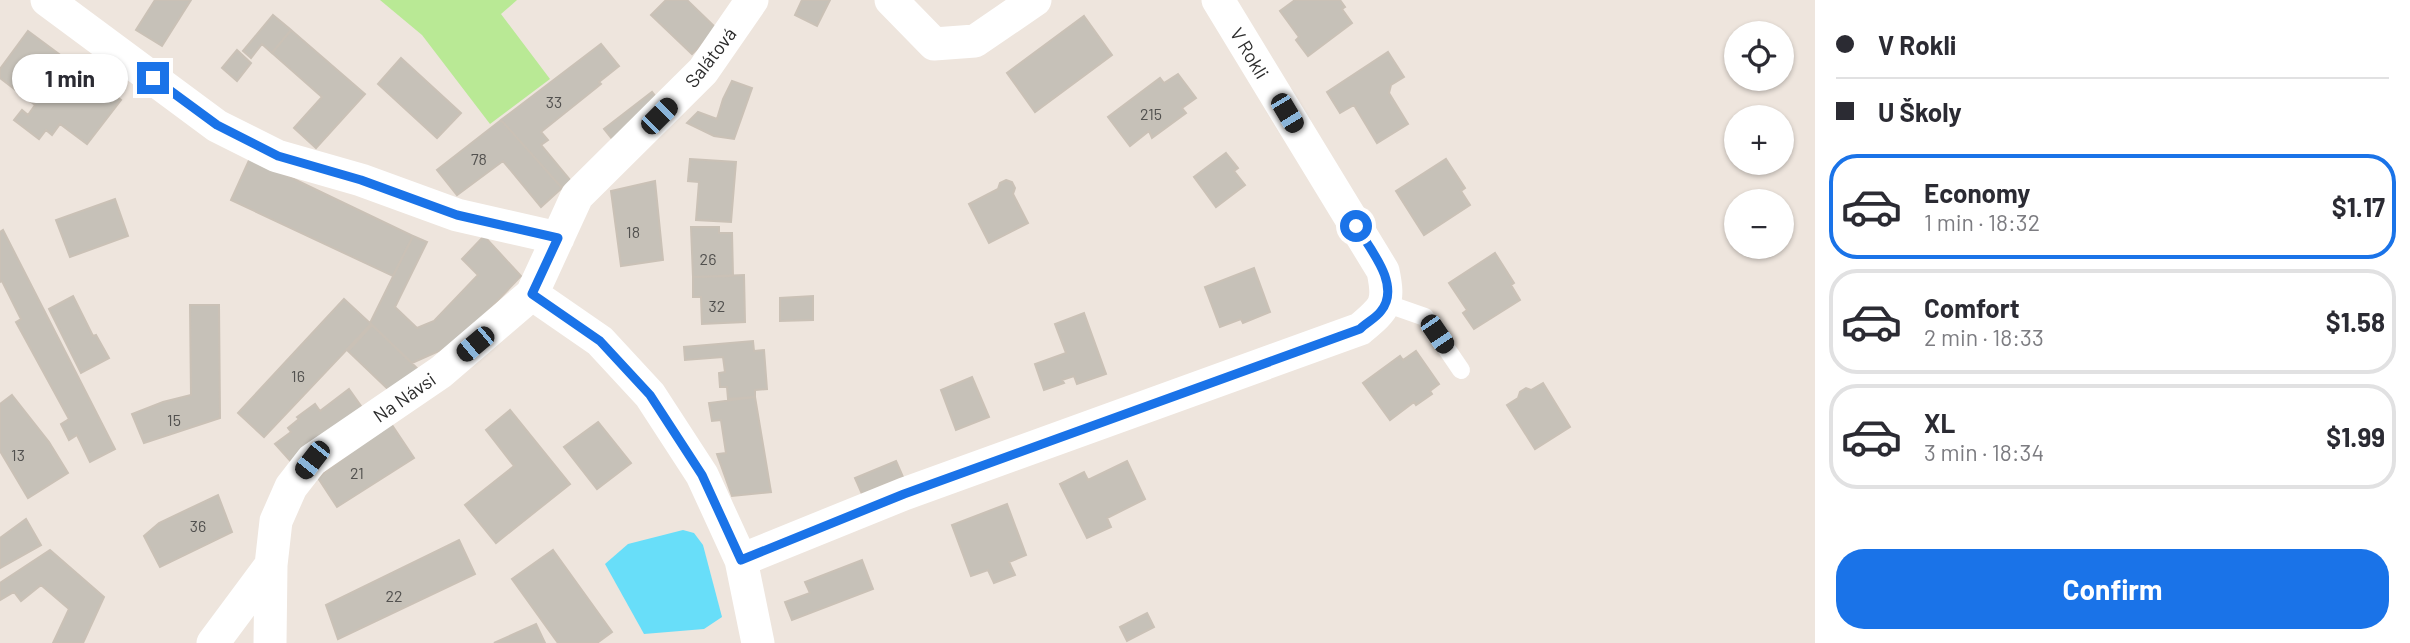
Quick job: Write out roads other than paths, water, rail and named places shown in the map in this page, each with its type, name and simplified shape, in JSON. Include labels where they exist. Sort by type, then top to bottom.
[{"type":"street","points":[[47,0],[217,125],[278,156],[361,180],[457,215],[558,238]]},
{"type":"street","name":"Salátová","points":[[558,238],[577,196],[703,71],[752,0]]},
{"type":"street","points":[[891,0],[934,44],[975,41],[1035,0]]},
{"type":"street","name":"V Rokli","points":[[1218,0],[1383,271],[1388,294],[1385,303]]},
{"type":"street","name":"Na Návsi","points":[[270,643],[271,565],[276,521],[291,487],[312,460],[441,372],[532,294],[558,238]]},
{"type":"street","points":[[532,294],[600,341],[650,395],[702,475],[741,560],[758,643]]},
{"type":"street","points":[[741,560],[904,494],[1360,329],[1382,311],[1385,303]]},
{"type":"street","points":[[213,643],[271,565]]},
{"type":"lane","points":[[1385,303],[1425,317],[1461,370]]},
{"type":"water","points":[[683,530],[694,533],[703,545],[722,617],[704,629],[644,634],[605,564],[628,544]]}]
